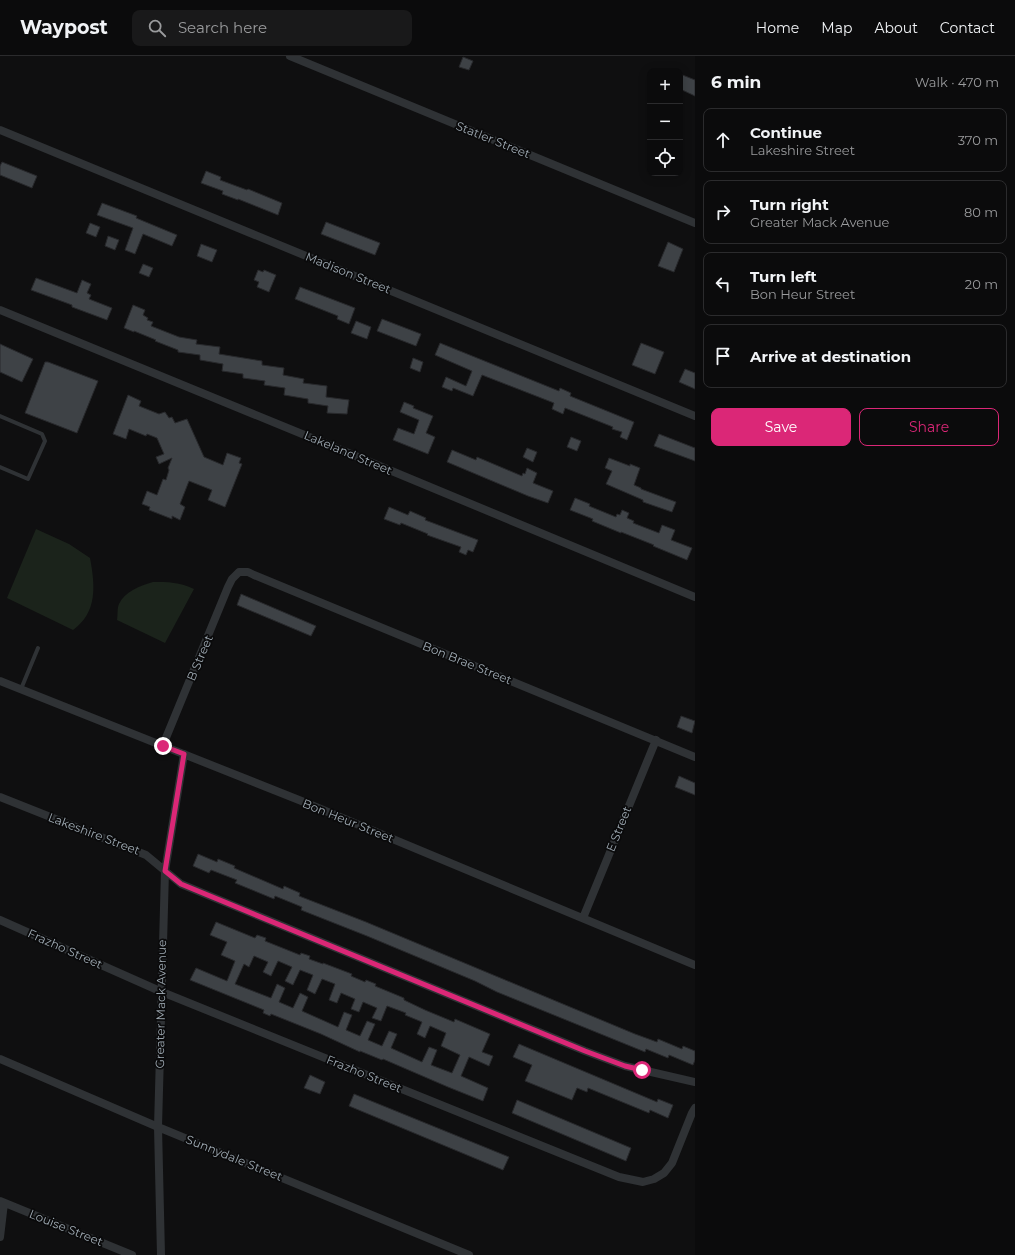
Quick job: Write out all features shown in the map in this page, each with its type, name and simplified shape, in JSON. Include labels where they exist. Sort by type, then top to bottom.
[{"type":"street","name":"Statler Street","points":[[290,56],[695,223]]},
{"type":"street","name":"Madison Street","points":[[0,130],[695,416]]},
{"type":"street","name":"Lakeland Street","points":[[0,310],[695,596]]},
{"type":"street","name":"Bon Brae Street","points":[[239,572],[248,572],[695,757]]},
{"type":"street","name":"B Street","points":[[163,746],[228,587],[232,579],[239,572]]},
{"type":"street","name":"Bon Heur Street","points":[[0,681],[304,802],[695,965]]},
{"type":"street","name":"E Street","points":[[583,918],[656,740]]},
{"type":"street","name":"Greater Mack Avenue","points":[[161,1255],[158,1127],[165,871],[184,754]]},
{"type":"street","name":"Lakeshire Street","points":[[0,797],[146,855],[181,884],[585,1051],[625,1066],[695,1082]]},
{"type":"street","name":"Frazho Street","points":[[0,920],[162,992],[629,1180],[643,1182],[664,1173],[672,1163],[695,1108]]},
{"type":"street","name":"Sunnydale Street","points":[[0,1059],[158,1127],[469,1255]]},
{"type":"street","points":[[0,1237],[2,1202]]},
{"type":"street","name":"Louise Street","points":[[2,1202],[132,1255]]},
{"type":"lane","points":[[0,416],[42,434],[45,441],[28,479],[0,467]]},
{"type":"lane","points":[[21,690],[38,648]]},
{"type":"shaded area","points":[[36,529],[69,544],[90,558],[93,578],[93,597],[91,606],[81,623],[73,630],[7,598]]},
{"type":"shaded area","points":[[153,582],[169,582],[194,589],[165,643],[117,620],[118,606],[122,599],[129,592],[138,587]]},
{"type":"building","points":[[463,57],[473,61],[469,70],[459,67]]},
{"type":"building","points":[[683,75],[695,80],[695,96],[683,90]]},
{"type":"building","points":[[2,162],[37,176],[32,188],[0,175],[0,166]]},
{"type":"building","points":[[206,171],[221,177],[220,180],[247,190],[248,189],[282,203],[278,215],[222,194],[223,191],[201,183]]},
{"type":"building","points":[[102,203],[137,216],[136,218],[177,235],[172,246],[143,234],[135,254],[125,250],[133,228],[97,215]]},
{"type":"building","points":[[326,222],[380,243],[375,255],[321,234]]},
{"type":"building","points":[[90,223],[100,227],[96,237],[86,233]]},
{"type":"building","points":[[108,236],[119,240],[115,250],[105,246]]},
{"type":"building","points":[[668,242],[683,249],[674,272],[658,266]]},
{"type":"building","points":[[201,244],[217,250],[212,262],[197,256]]},
{"type":"building","points":[[143,264],[153,268],[149,277],[139,273]]},
{"type":"building","points":[[258,270],[263,272],[264,270],[276,275],[269,292],[257,287],[259,282],[254,280]]},
{"type":"building","points":[[36,278],[77,293],[82,280],[91,284],[87,293],[91,295],[89,299],[112,308],[107,320],[31,290]]},
{"type":"building","points":[[300,287],[355,308],[349,324],[337,319],[338,316],[295,299]]},
{"type":"building","points":[[133,305],[145,310],[143,315],[148,318],[147,320],[153,322],[151,326],[179,337],[197,340],[196,344],[220,347],[219,354],[262,361],[262,365],[284,368],[283,375],[304,379],[303,383],[327,386],[326,397],[349,400],[347,414],[327,413],[328,406],[308,403],[308,399],[284,395],[285,388],[264,385],[265,381],[243,378],[243,374],[222,371],[223,364],[200,360],[200,355],[178,352],[178,350],[155,341],[156,340],[124,328]]},
{"type":"building","points":[[382,319],[421,334],[416,346],[377,331]]},
{"type":"building","points":[[356,321],[371,327],[367,339],[351,333]]},
{"type":"building","points":[[440,343],[559,391],[560,388],[571,393],[570,396],[634,422],[627,440],[620,437],[622,432],[612,429],[613,427],[565,408],[563,414],[552,409],[554,403],[482,375],[473,396],[453,388],[452,391],[442,387],[446,377],[466,386],[472,371],[435,355]]},
{"type":"building","points":[[641,343],[664,352],[655,374],[632,365]]},
{"type":"building","points":[[0,344],[33,359],[22,382],[0,372]]},
{"type":"building","points":[[413,358],[423,362],[420,372],[410,368]]},
{"type":"building","points":[[45,362],[98,381],[77,433],[25,413]]},
{"type":"building","points":[[685,369],[695,373],[695,389],[679,382]]},
{"type":"building","points":[[128,395],[141,401],[139,406],[159,414],[165,412],[169,418],[172,417],[175,423],[187,419],[204,457],[223,465],[227,453],[241,458],[239,463],[242,464],[225,507],[208,500],[212,490],[189,481],[180,504],[185,507],[180,520],[172,516],[172,519],[149,510],[150,507],[142,504],[147,491],[157,495],[163,479],[166,480],[169,470],[168,468],[172,458],[159,464],[156,457],[164,454],[157,438],[147,434],[146,436],[129,429],[126,439],[113,434]]},
{"type":"building","points":[[404,402],[414,406],[413,408],[433,416],[426,433],[435,437],[428,454],[393,440],[398,428],[414,434],[419,420],[400,412]]},
{"type":"building","points":[[659,434],[695,448],[695,461],[654,446]]},
{"type":"building","points":[[571,437],[581,441],[577,451],[567,447]]},
{"type":"building","points":[[527,448],[537,452],[533,462],[523,457]]},
{"type":"building","points":[[452,450],[476,460],[477,457],[522,476],[523,473],[525,474],[527,468],[537,473],[533,483],[553,491],[548,503],[447,462]]},
{"type":"building","points":[[609,458],[640,468],[634,485],[676,502],[672,512],[643,502],[643,500],[606,484],[612,471],[605,468]]},
{"type":"building","points":[[575,498],[590,504],[589,506],[616,517],[617,514],[620,515],[622,510],[629,513],[627,518],[634,521],[633,523],[659,533],[662,525],[675,530],[671,540],[692,548],[687,560],[653,546],[654,545],[592,521],[593,519],[570,510]]},
{"type":"building","points":[[389,507],[408,515],[410,511],[426,518],[425,520],[478,540],[473,552],[468,550],[466,555],[459,552],[461,547],[427,535],[428,534],[401,523],[400,525],[384,519]]},
{"type":"building","points":[[241,594],[316,626],[311,636],[237,605]]},
{"type":"building","points":[[681,716],[695,721],[692,733],[677,727]]},
{"type":"building","points":[[679,776],[695,783],[695,795],[675,787]]},
{"type":"building","points":[[198,854],[217,862],[218,859],[235,866],[234,868],[283,889],[284,886],[300,893],[299,896],[366,922],[635,1034],[657,1042],[658,1039],[682,1049],[683,1046],[695,1051],[695,1060],[693,1065],[669,1055],[668,1058],[646,1049],[645,1052],[301,910],[302,907],[275,896],[274,899],[235,883],[237,880],[211,870],[209,873],[193,866]]},
{"type":"building","points":[[216,922],[255,938],[257,935],[266,938],[265,941],[300,955],[301,953],[310,956],[309,959],[352,974],[351,976],[365,982],[366,980],[376,984],[375,986],[404,998],[404,1000],[425,1010],[454,1022],[455,1019],[490,1034],[482,1052],[493,1056],[489,1066],[469,1057],[461,1076],[488,1088],[483,1101],[383,1059],[382,1060],[360,1052],[321,1034],[271,1014],[270,1016],[263,1013],[264,1010],[190,980],[196,968],[227,981],[235,961],[221,955],[227,942],[210,935]],"holes":[[[254,956],[268,962],[263,972],[271,976],[278,961],[292,967],[285,981],[293,985],[300,970],[313,975],[307,990],[315,994],[322,979],[335,984],[329,1000],[337,1003],[341,993],[355,999],[351,1009],[359,1012],[363,1002],[377,1008],[372,1018],[381,1021],[387,1006],[406,1013],[405,1015],[422,1022],[417,1034],[425,1038],[430,1026],[446,1033],[441,1046],[460,1055],[452,1073],[431,1065],[437,1050],[429,1047],[422,1062],[391,1048],[397,1034],[389,1031],[382,1046],[368,1040],[375,1024],[367,1021],[360,1036],[346,1030],[352,1015],[344,1012],[338,1027],[302,1011],[308,997],[300,993],[293,1008],[279,1002],[285,988],[277,984],[271,998],[235,984],[244,964],[249,967]]]},
{"type":"building","points":[[519,1044],[657,1102],[658,1099],[673,1105],[668,1118],[650,1110],[649,1113],[588,1088],[587,1092],[577,1088],[572,1100],[525,1081],[532,1065],[513,1057]]},
{"type":"building","points":[[310,1075],[325,1082],[320,1094],[304,1088]]},
{"type":"building","points":[[354,1094],[509,1157],[503,1170],[349,1106]]},
{"type":"building","points":[[517,1100],[631,1148],[626,1161],[512,1113]]},
{"type":"route","points":[[163,746],[184,754],[165,871],[181,884],[585,1051],[625,1066],[642,1070]]}]
